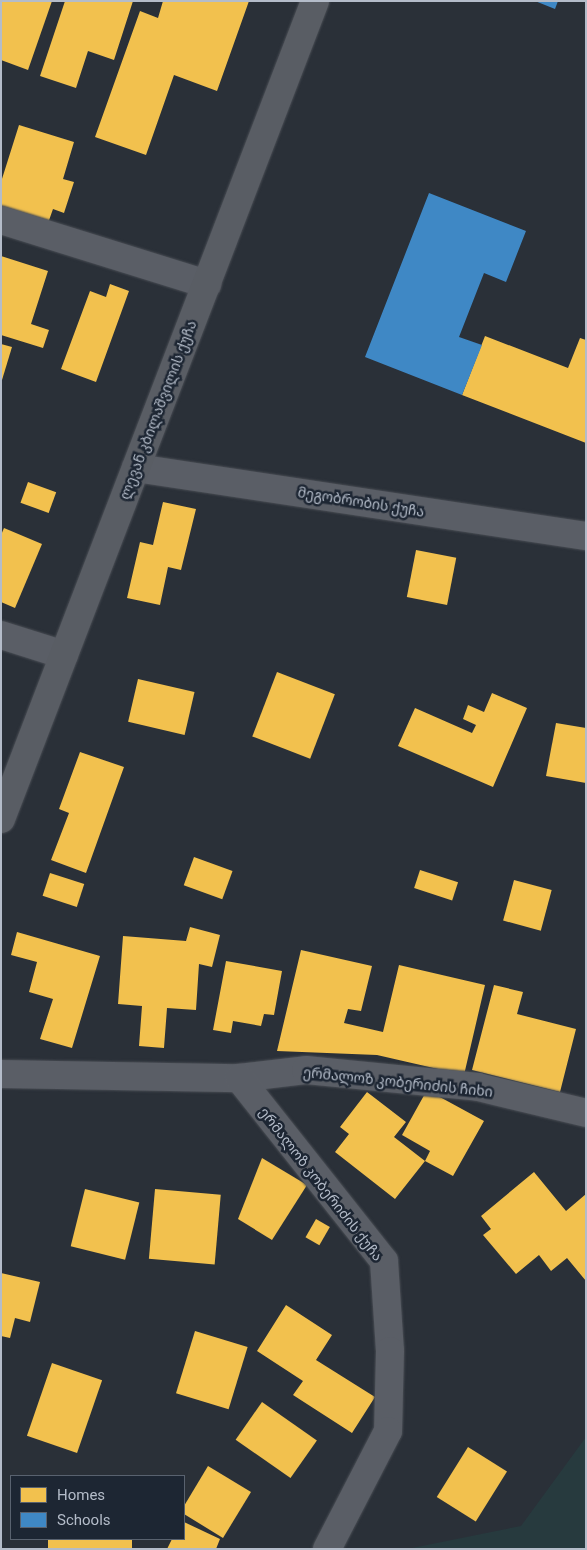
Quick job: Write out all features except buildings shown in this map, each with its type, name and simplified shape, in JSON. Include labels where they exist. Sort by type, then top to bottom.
[{"type":"main road","name":"ლევან კბილაშვილის ქუჩა","points":[[1,819],[315,1]]},
{"type":"street","points":[[1,220],[206,284]]},
{"type":"street","name":"მეგობრობის ქუჩა","points":[[136,468],[586,536]]},
{"type":"street","points":[[1,635],[64,655]]},
{"type":"street","name":"ერმალოზ კობერიძის ჩიხი","points":[[238,1078],[316,1071],[478,1088],[586,1113]]},
{"type":"street","points":[[1,1074],[238,1078]]},
{"type":"street","name":"ერმალოზ კობერიძის ქუჩა","points":[[238,1078],[384,1261],[390,1351],[388,1431],[327,1549]]},
{"type":"green space","points":[[586,1437],[586,1549],[407,1549],[521,1526]]}]
